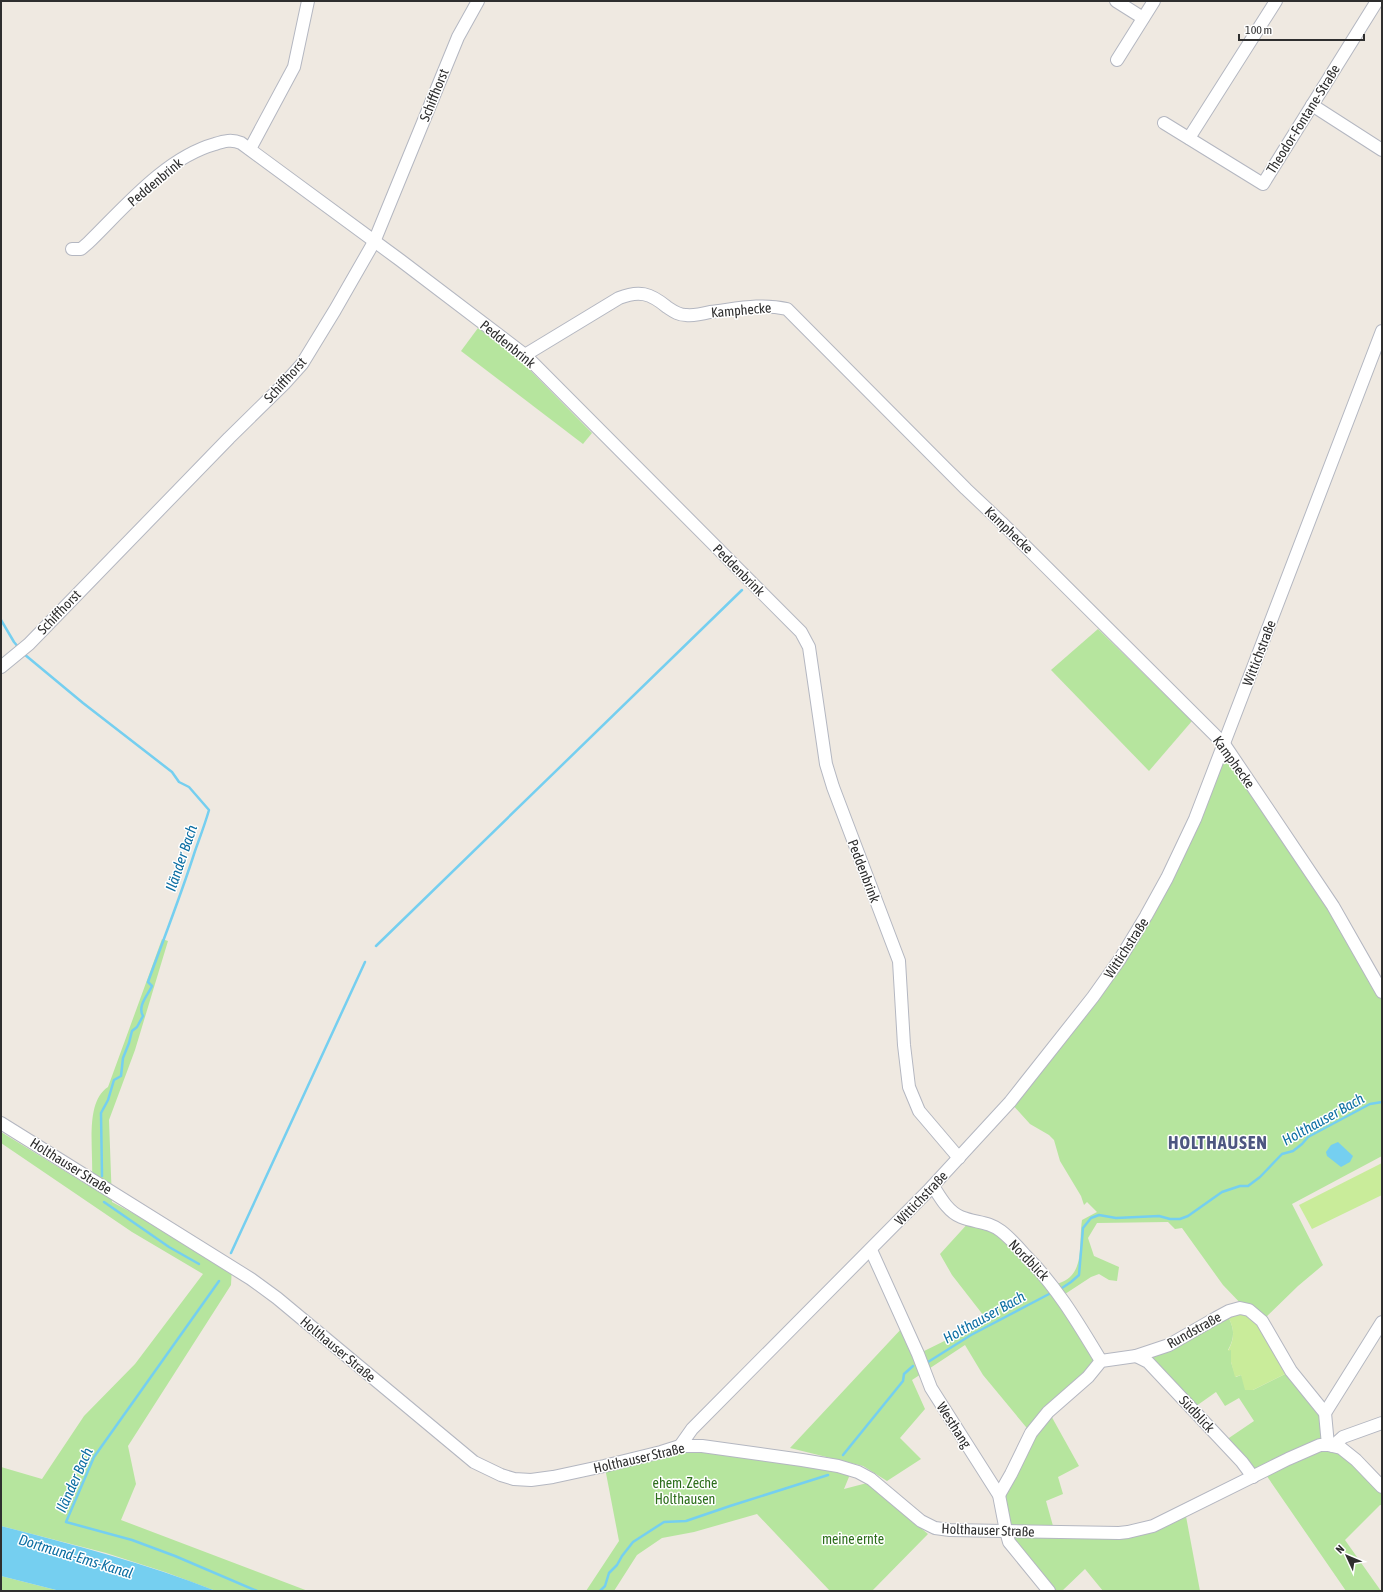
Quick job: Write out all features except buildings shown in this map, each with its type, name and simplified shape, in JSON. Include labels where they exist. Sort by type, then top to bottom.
[{"type":"street","points":[[250,149],[294,67],[308,1]]},
{"type":"street","name":"Schiffhorst","points":[[1,667],[21,651],[302,364],[374,242],[458,37],[478,1]]},
{"type":"street","points":[[1116,1],[1143,18]]},
{"type":"street","points":[[1117,60],[1154,1]]},
{"type":"street","points":[[1189,138],[1276,1]]},
{"type":"street","name":"Theodor-Fontane-Straße","points":[[1164,123],[1263,184],[1377,1]]},
{"type":"street","points":[[1312,105],[1382,150]]},
{"type":"street","name":"Peddenbrink","points":[[72,249],[81,249],[88,244],[156,178],[175,162],[210,145],[234,140],[250,149],[525,355],[789,619],[801,632],[809,647],[826,764],[832,787],[899,961],[904,1045],[909,1087],[919,1111],[959,1158]]},
{"type":"street","name":"Kamphecke","points":[[525,355],[619,298],[629,294],[652,296],[673,312],[686,315],[759,306],[773,306],[787,309],[966,489],[1224,744],[1333,906],[1382,992]]},
{"type":"street","name":"Wittichstraße","points":[[680,1446],[692,1429],[871,1250],[959,1158],[1014,1097],[1093,997],[1120,959],[1167,878],[1195,819],[1382,330]]},
{"type":"street","name":"Holthauser Straße","points":[[1,1123],[251,1278],[474,1462],[488,1470],[514,1479],[531,1480],[553,1477],[654,1454],[680,1446],[702,1446],[838,1466],[858,1472],[871,1479],[904,1508],[929,1526],[950,1530],[1128,1532],[1153,1526],[1295,1456],[1320,1445],[1331,1445]]},
{"type":"street","name":"Nordblick","points":[[933,1186],[944,1204],[960,1217],[984,1222],[996,1228],[1012,1241],[1037,1266],[1059,1294],[1101,1361]]},
{"type":"street","name":"Westhang","points":[[871,1250],[918,1354],[931,1388],[999,1495],[1009,1542],[1049,1591]]},
{"type":"street","name":"Rundstraße","points":[[1101,1361],[1136,1356],[1169,1345],[1226,1313],[1235,1309],[1245,1308],[1255,1313],[1262,1321],[1292,1371],[1325,1413]]},
{"type":"street","points":[[1331,1445],[1325,1413],[1382,1322]]},
{"type":"street","name":"Südblick","points":[[1136,1356],[1143,1358],[1153,1368],[1242,1462],[1253,1477]]},
{"type":"street","points":[[999,1495],[1029,1436],[1035,1428],[1048,1412],[1088,1377],[1101,1361]]},
{"type":"street","points":[[1331,1445],[1343,1437],[1382,1423]]},
{"type":"street","points":[[1331,1445],[1341,1448],[1356,1460],[1382,1487]]},
{"type":"green space","points":[[478,328],[515,355],[592,433],[583,444],[461,351]]},
{"type":"green space","points":[[1098,629],[1192,721],[1149,771],[1051,670]]},
{"type":"green space","points":[[1224,744],[1382,992],[1382,1156],[1292,1204],[1323,1265],[1298,1286],[1262,1321],[1245,1308],[1223,1285],[1182,1228],[1175,1229],[1168,1222],[1097,1223],[1088,1238],[1094,1256],[1119,1267],[1117,1281],[1109,1280],[1099,1274],[1091,1277],[1062,1296],[1101,1361],[1049,1412],[1079,1466],[1058,1477],[1063,1494],[1046,1501],[1055,1533],[1128,1532],[1185,1511],[1200,1591],[1103,1591],[1085,1569],[1062,1591],[1052,1591],[1009,1542],[999,1495],[1031,1433],[983,1375],[965,1345],[912,1380],[925,1409],[900,1438],[921,1459],[887,1481],[863,1466],[790,1448],[903,1327],[918,1354],[987,1320],[952,1275],[940,1254],[971,1220],[984,1222],[1053,1285],[1064,1281],[1071,1276],[1076,1268],[1079,1260],[1082,1220],[1097,1212],[1087,1202],[1084,1205],[1081,1196],[1060,1161],[1054,1140],[1049,1135],[1030,1124],[1010,1102],[1146,916]]},
{"type":"green space","points":[[162,939],[168,941],[135,1050],[109,1120],[112,1202],[232,1266],[231,1285],[128,1446],[136,1484],[121,1520],[308,1591],[216,1591],[165,1572],[106,1553],[1,1526],[1,1467],[42,1479],[84,1416],[135,1364],[203,1274],[132,1232],[1,1143],[1,1132],[91,1187],[92,1133],[95,1106],[100,1095],[108,1087]]},
{"type":"green space","points":[[1382,1163],[1382,1195],[1312,1229],[1299,1205]]},
{"type":"green space","points":[[1245,1308],[1291,1371],[1253,1390],[1245,1390],[1241,1375],[1235,1377],[1231,1362],[1231,1350],[1228,1351],[1231,1346],[1233,1332],[1231,1323],[1226,1313]]},
{"type":"green space","points":[[1226,1313],[1231,1322],[1233,1331],[1231,1345],[1228,1350],[1231,1350],[1231,1362],[1236,1377],[1241,1375],[1253,1390],[1291,1371],[1325,1413],[1328,1444],[1382,1487],[1382,1505],[1380,1505],[1345,1540],[1381,1591],[1346,1591],[1264,1472],[1253,1477],[1223,1442],[1254,1421],[1239,1398],[1225,1406],[1216,1392],[1192,1409],[1148,1362],[1152,1351]]},
{"type":"green space","points":[[681,1448],[851,1472],[844,1489],[867,1483],[928,1534],[872,1591],[830,1591],[757,1514],[694,1532],[662,1538],[637,1555],[614,1591],[586,1591],[619,1541],[605,1468]]},
{"type":"green space","points":[[1,1576],[60,1591],[1,1591]]},
{"type":"water","points":[[1338,1142],[1353,1156],[1350,1162],[1341,1167],[1327,1156],[1326,1152],[1331,1145]]},
{"type":"water","name":"Dortmund-Ems-Kanal","points":[[1,1526],[136,1563],[216,1591],[60,1591],[1,1576]]},
{"type":"waterway","points":[[376,946],[742,590]]},
{"type":"waterway","name":"Iländer Bach","points":[[1,620],[19,648]]},
{"type":"waterway","name":"Iländer Bach","points":[[24,654],[83,703],[172,772],[179,782],[189,787],[209,810],[148,982],[152,986],[142,1004],[141,1008],[143,1016],[137,1027],[132,1031],[123,1058],[121,1076],[114,1080],[108,1100],[101,1113],[102,1176]]},
{"type":"waterway","points":[[231,1253],[365,962]]},
{"type":"waterway","name":"Holthauser Bach","points":[[1062,1288],[1079,1275],[1083,1228],[1091,1218],[1099,1215],[1116,1218],[1159,1216],[1170,1219],[1180,1219],[1188,1216],[1222,1192],[1240,1186],[1248,1186],[1260,1177],[1282,1154],[1293,1151],[1308,1137],[1370,1104],[1382,1102]]},
{"type":"waterway","name":"Iländer Bach","points":[[104,1202],[169,1247],[199,1264]]},
{"type":"waterway","name":"Iländer Bach","points":[[219,1281],[94,1457],[66,1522],[132,1540],[175,1556],[257,1591]]},
{"type":"waterway","name":"Holthauser Bach","points":[[928,1362],[971,1335],[1051,1293]]},
{"type":"waterway","name":"Holthauser Bach","points":[[843,1455],[903,1381],[904,1374],[913,1366]]},
{"type":"waterway","name":"Holthauser Bach","points":[[600,1591],[605,1586],[609,1573],[617,1565],[633,1542],[664,1522],[686,1521],[828,1475]]},
{"type":"district","name":"HOLTHAUSEN","points":[[1218,1142]]},
{"type":"park label","name":"ehem. Zeche Holthausen","points":[[685,1492]]},
{"type":"park label","name":"meine ernte","points":[[853,1539]]}]
